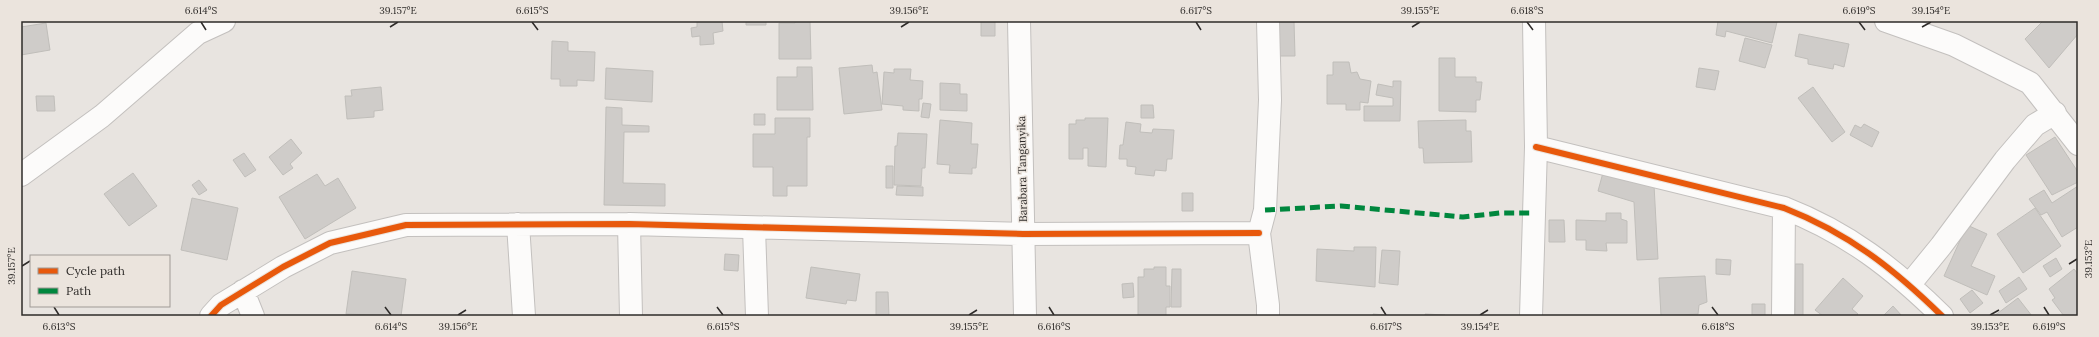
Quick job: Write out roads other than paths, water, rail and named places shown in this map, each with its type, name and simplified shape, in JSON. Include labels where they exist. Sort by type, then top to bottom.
[{"type":"street","points":[[21,175],[102,116],[197,27],[224,21]]},
{"type":"street","name":"Barabara Tanganyika","points":[[1018,21],[1025,316]]},
{"type":"street","points":[[1268,21],[1270,100],[1266,202],[1260,233],[1268,316]]},
{"type":"street","points":[[1531,316],[1536,147],[1534,21]]},
{"type":"street","points":[[1886,21],[1954,44],[2030,83],[2064,117],[2078,144]]},
{"type":"street","points":[[1910,284],[1941,246],[2009,154],[2035,125],[2064,117]]},
{"type":"street","points":[[1536,147],[1784,208],[1813,219],[1865,249],[1910,284],[1942,316]]},
{"type":"street","points":[[1783,316],[1784,208]]},
{"type":"street","points":[[518,224],[524,316]]},
{"type":"street","points":[[211,316],[221,304],[330,243],[406,225],[629,224],[1023,234],[1260,233]]},
{"type":"street","points":[[629,224],[632,316]]},
{"type":"street","points":[[754,228],[756,316]]},
{"type":"street","points":[[243,291],[253,316]]}]
